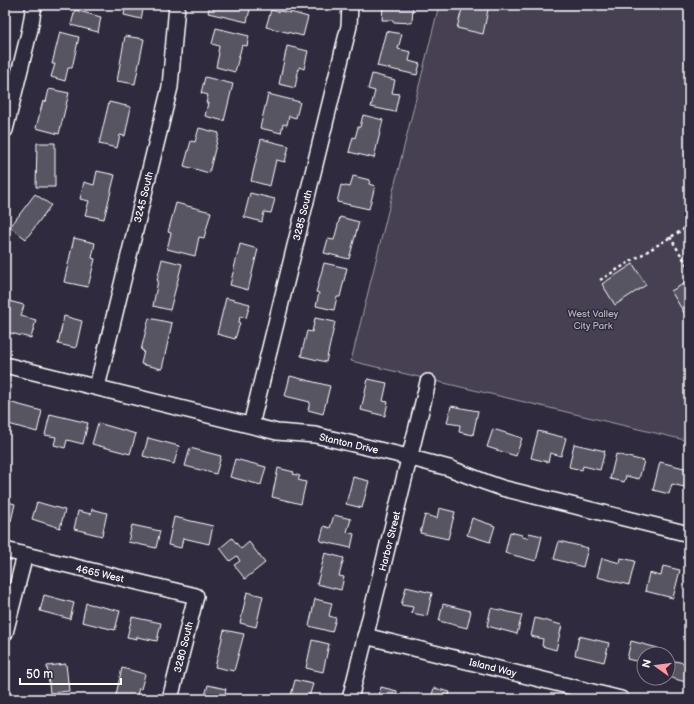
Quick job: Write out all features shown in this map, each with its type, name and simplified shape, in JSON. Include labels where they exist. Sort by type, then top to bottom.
[{"type":"street","points":[[5,130],[30,29],[34,5]]},
{"type":"street","name":"3245 South","points":[[97,387],[170,86],[177,5]]},
{"type":"street","name":"3285 South","points":[[251,425],[349,26],[350,5]]},
{"type":"street","name":"Stanton Drive","points":[[5,365],[276,432],[315,435],[409,457],[449,468],[507,489],[689,534]]},
{"type":"street","name":"Harbor Street","points":[[350,699],[428,382]]},
{"type":"street","name":"4665 West","points":[[5,550],[196,596]]},
{"type":"street","points":[[5,634],[25,554]]},
{"type":"street","name":"3280 South","points":[[170,699],[196,596]]},
{"type":"street","name":"Island Way","points":[[365,636],[621,699]]},
{"type":"path","points":[[600,280],[689,226]]},
{"type":"path","points":[[670,238],[689,267]]},
{"type":"green space","name":"West Valley City Park","points":[[439,5],[608,5],[621,8],[622,5],[689,5],[689,441],[351,361]]},
{"type":"building","points":[[119,5],[144,5],[141,19],[124,15],[125,8],[118,7]]},
{"type":"building","points":[[210,5],[251,5],[247,22],[208,13]]},
{"type":"building","points":[[394,5],[413,5],[412,23],[382,20],[383,6],[394,7]]},
{"type":"building","points":[[463,5],[489,5],[483,34],[457,28]]},
{"type":"building","points":[[75,10],[101,17],[98,32],[71,25]]},
{"type":"building","points":[[271,10],[290,12],[308,17],[303,36],[266,27]]},
{"type":"building","points":[[216,28],[249,36],[247,46],[242,45],[235,72],[216,67],[219,46],[212,44]]},
{"type":"building","points":[[386,31],[402,34],[398,49],[411,52],[409,61],[420,64],[417,75],[377,66]]},
{"type":"building","points":[[60,32],[79,37],[72,68],[68,68],[65,81],[51,77],[55,64],[52,64]]},
{"type":"building","points":[[125,36],[144,39],[135,84],[117,81]]},
{"type":"building","points":[[287,46],[308,51],[304,69],[299,67],[295,88],[279,84]]},
{"type":"building","points":[[372,74],[395,80],[392,93],[399,94],[395,112],[371,107],[375,91],[368,89]]},
{"type":"building","points":[[205,77],[233,84],[224,121],[205,116],[208,95],[201,93]]},
{"type":"building","points":[[49,89],[69,93],[59,134],[36,128],[43,101],[46,102]]},
{"type":"building","points":[[268,94],[300,102],[296,118],[289,116],[287,125],[283,124],[281,133],[260,128]]},
{"type":"building","points":[[109,102],[131,107],[125,136],[120,135],[117,148],[99,144]]},
{"type":"building","points":[[363,115],[383,120],[374,158],[349,152],[353,137],[355,138]]},
{"type":"building","points":[[199,128],[219,133],[209,173],[184,166],[191,141],[195,142]]},
{"type":"building","points":[[261,139],[289,146],[285,162],[276,160],[270,186],[251,181]]},
{"type":"building","points":[[37,143],[55,143],[55,187],[36,187]]},
{"type":"building","points":[[97,171],[115,175],[104,219],[85,215],[89,201],[80,199],[84,182],[94,185]]},
{"type":"building","points":[[353,176],[370,180],[369,184],[375,186],[369,209],[337,202],[341,185],[350,187]]},
{"type":"building","points":[[250,193],[275,199],[271,213],[264,212],[262,222],[244,217]]},
{"type":"building","points":[[35,194],[51,205],[26,239],[10,227]]},
{"type":"building","points":[[176,203],[211,212],[204,238],[199,237],[195,256],[167,249],[171,233],[168,232]]},
{"type":"building","points":[[340,217],[359,222],[349,259],[324,253],[328,239],[334,240]]},
{"type":"building","points":[[74,238],[95,243],[92,258],[95,259],[88,287],[64,282]]},
{"type":"building","points":[[240,244],[258,249],[248,290],[230,285]]},
{"type":"building","points":[[162,259],[182,264],[170,310],[153,306]]},
{"type":"building","points":[[324,263],[347,268],[340,297],[337,297],[334,310],[316,306],[319,293],[316,292]]},
{"type":"building","points":[[633,264],[646,285],[615,305],[602,284]]},
{"type":"building","points":[[689,281],[689,321],[671,291]]},
{"type":"building","points":[[226,298],[250,304],[246,318],[240,316],[240,323],[235,339],[217,334]]},
{"type":"building","points":[[5,300],[24,305],[21,316],[36,320],[31,338],[6,332]]},
{"type":"building","points":[[64,316],[82,321],[76,348],[58,344]]},
{"type":"building","points":[[149,318],[172,323],[162,369],[141,364],[144,351],[141,350]]},
{"type":"building","points":[[315,318],[335,322],[326,362],[301,356],[307,331],[312,332]]},
{"type":"building","points":[[290,376],[330,386],[323,414],[308,410],[310,402],[285,396]]},
{"type":"building","points":[[368,379],[387,383],[383,401],[388,402],[385,416],[361,410]]},
{"type":"building","points":[[5,401],[42,411],[37,432],[5,423]]},
{"type":"building","points":[[451,406],[478,411],[473,435],[459,432],[460,425],[447,423]]},
{"type":"building","points":[[50,414],[88,423],[83,444],[67,440],[65,448],[54,445],[56,437],[45,435]]},
{"type":"building","points":[[98,423],[136,434],[130,454],[92,444]]},
{"type":"building","points":[[493,429],[522,438],[516,456],[487,447]]},
{"type":"building","points":[[538,431],[566,438],[561,456],[550,453],[548,462],[531,458]]},
{"type":"building","points":[[148,438],[179,446],[174,464],[143,456]]},
{"type":"building","points":[[574,444],[605,451],[600,470],[583,466],[582,470],[569,467]]},
{"type":"building","points":[[190,448],[221,456],[216,474],[185,466]]},
{"type":"building","points":[[616,454],[644,461],[639,479],[626,476],[624,482],[610,479]]},
{"type":"building","points":[[235,459],[266,467],[261,485],[230,477]]},
{"type":"building","points":[[660,462],[688,469],[684,487],[672,484],[669,494],[653,490]]},
{"type":"building","points":[[278,468],[294,472],[293,474],[300,476],[298,480],[306,482],[301,504],[272,497]]},
{"type":"building","points":[[353,477],[369,481],[362,508],[346,504]]},
{"type":"building","points":[[5,501],[15,504],[11,521],[5,520]]},
{"type":"building","points":[[37,502],[65,510],[60,528],[32,519]]},
{"type":"building","points":[[439,508],[455,512],[448,539],[420,533],[425,515],[437,518]]},
{"type":"building","points":[[92,509],[107,513],[102,536],[74,529],[78,511],[91,514]]},
{"type":"building","points":[[334,515],[351,519],[347,532],[354,534],[351,548],[320,541],[324,526],[330,528]]},
{"type":"building","points":[[174,517],[213,526],[209,544],[183,538],[181,548],[168,545]]},
{"type":"building","points":[[472,518],[495,526],[490,542],[467,535]]},
{"type":"building","points":[[132,525],[160,531],[156,548],[128,542]]},
{"type":"building","points":[[510,532],[528,538],[529,533],[542,536],[536,561],[505,553]]},
{"type":"building","points":[[232,538],[241,549],[249,542],[265,563],[245,579],[234,565],[240,561],[237,556],[230,561],[220,548]]},
{"type":"building","points":[[559,541],[588,548],[583,567],[554,559]]},
{"type":"building","points":[[325,553],[344,558],[339,576],[344,577],[341,590],[317,584]]},
{"type":"building","points":[[602,558],[620,563],[621,558],[635,561],[629,585],[597,577]]},
{"type":"building","points":[[663,566],[680,570],[673,598],[645,591],[649,573],[661,576]]},
{"type":"building","points":[[406,587],[432,593],[427,616],[411,613],[413,607],[401,605]]},
{"type":"building","points":[[247,592],[263,596],[256,627],[240,623]]},
{"type":"building","points":[[44,595],[74,603],[70,619],[40,611]]},
{"type":"building","points":[[315,599],[332,603],[329,616],[336,618],[332,632],[309,626]]},
{"type":"building","points":[[86,603],[120,611],[115,630],[82,622]]},
{"type":"building","points":[[443,604],[471,611],[467,628],[439,621]]},
{"type":"building","points":[[491,608],[522,615],[517,634],[487,626]]},
{"type":"building","points":[[132,617],[161,623],[157,641],[137,637],[137,639],[127,637]]},
{"type":"building","points":[[535,618],[562,625],[556,650],[542,646],[543,639],[531,636]]},
{"type":"building","points":[[224,630],[244,634],[234,671],[215,667]]},
{"type":"building","points":[[579,636],[609,643],[604,662],[575,655]]},
{"type":"building","points":[[312,640],[329,644],[323,672],[306,668]]},
{"type":"building","points":[[631,641],[650,646],[636,646],[636,661],[627,659]]},
{"type":"building","points":[[676,661],[689,664],[689,683],[676,679]]},
{"type":"building","points":[[66,664],[69,691],[50,693],[47,666]]},
{"type":"building","points":[[122,668],[145,674],[141,689],[139,688],[136,699],[115,699]]},
{"type":"building","points":[[295,680],[313,684],[309,697],[316,699],[290,699]]},
{"type":"building","points":[[208,685],[226,689],[224,699],[204,699]]},
{"type":"building","points":[[381,687],[397,691],[396,699],[378,699]]},
{"type":"building","points":[[434,688],[450,692],[448,699],[419,699],[420,696],[431,698]]}]
